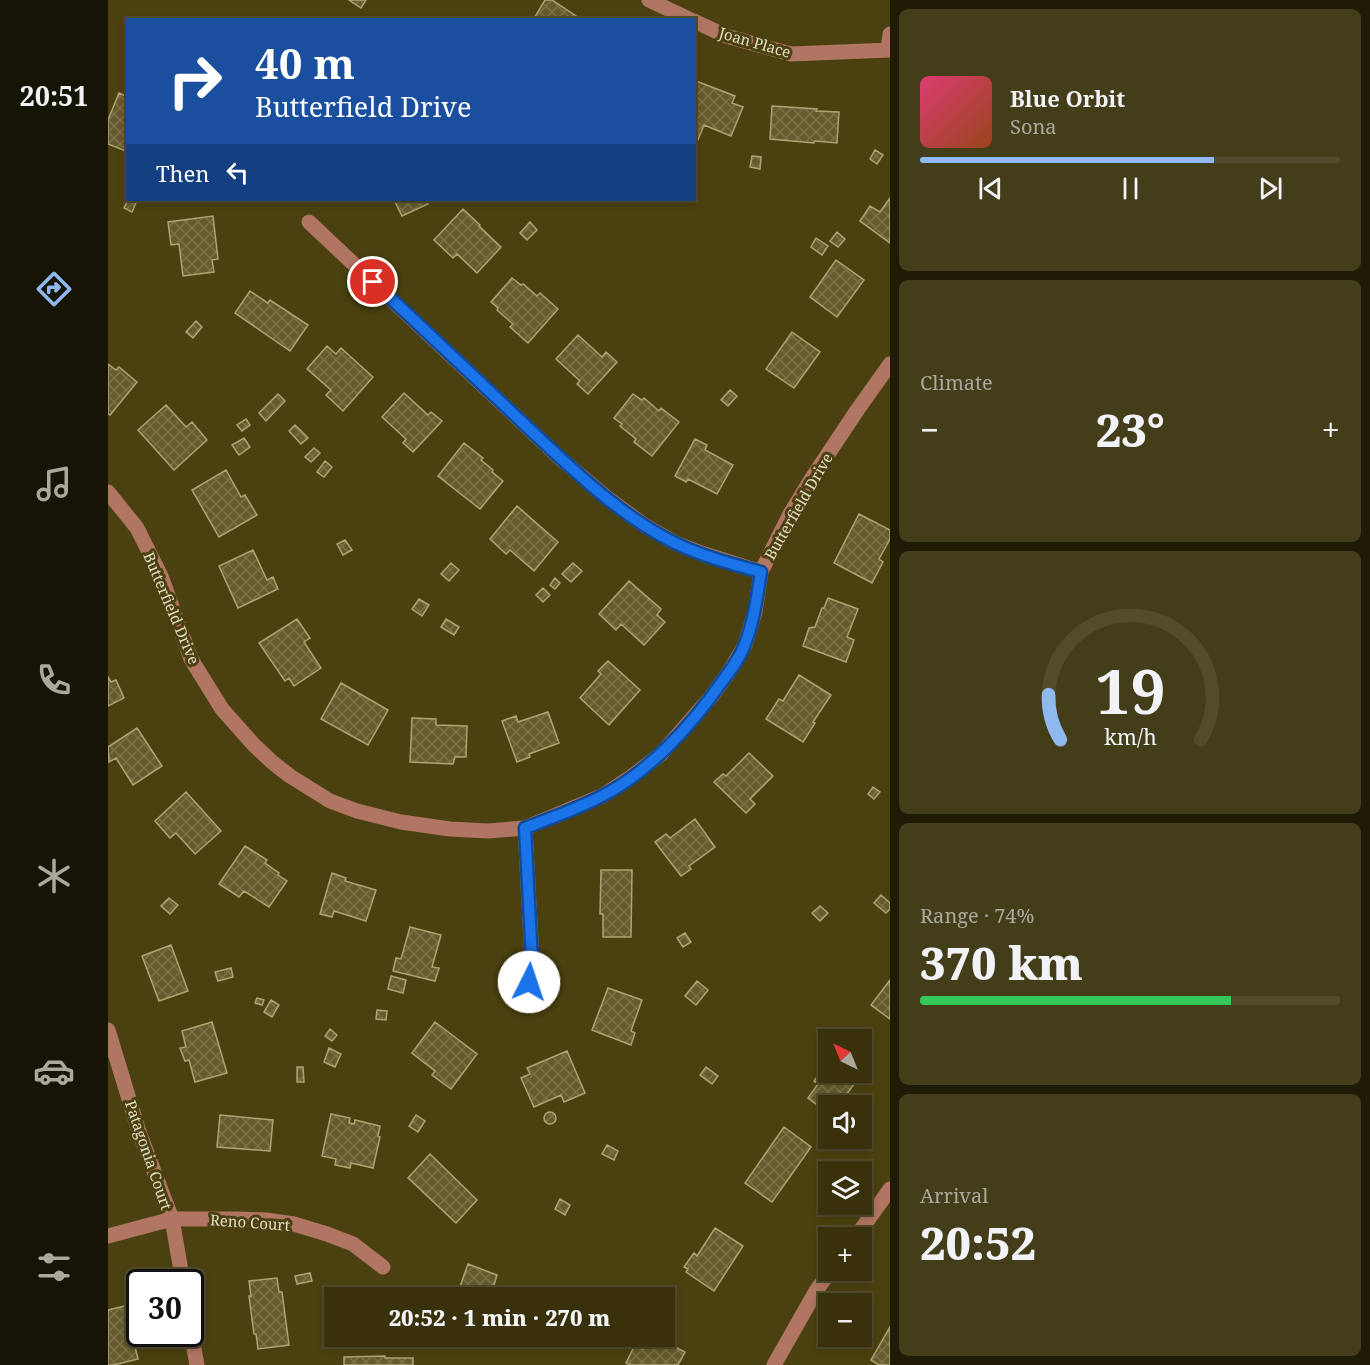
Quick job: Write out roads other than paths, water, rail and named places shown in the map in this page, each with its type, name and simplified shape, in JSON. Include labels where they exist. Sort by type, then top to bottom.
[{"type":"street","name":"Joan Place","points":[[649,0],[689,18]]},
{"type":"street","name":"Joan Place","points":[[696,21],[726,36],[791,54],[889,45]]},
{"type":"street","points":[[309,222],[561,459],[606,497],[644,525],[675,543],[701,554],[761,572]]},
{"type":"street","name":"Butterfield Drive","points":[[108,492],[137,528],[161,576],[191,660],[222,709],[272,762],[330,801],[357,811],[401,822],[450,829],[488,831],[525,828],[602,796],[631,777],[661,754],[711,697],[745,645],[755,612],[761,572],[790,514],[890,364]]},
{"type":"street","points":[[525,828],[532,960],[529,982]]},
{"type":"street","name":"Patagonia Court","points":[[108,1030],[140,1132],[171,1219],[181,1269]]},
{"type":"street","points":[[863,1227],[890,1189]]},
{"type":"street","name":"Reno Court","points":[[108,1236],[171,1219],[266,1220],[294,1224],[353,1244],[383,1267]]},
{"type":"street","points":[[774,1365],[823,1281]]},
{"type":"street","points":[[194,1347],[197,1365]]}]
